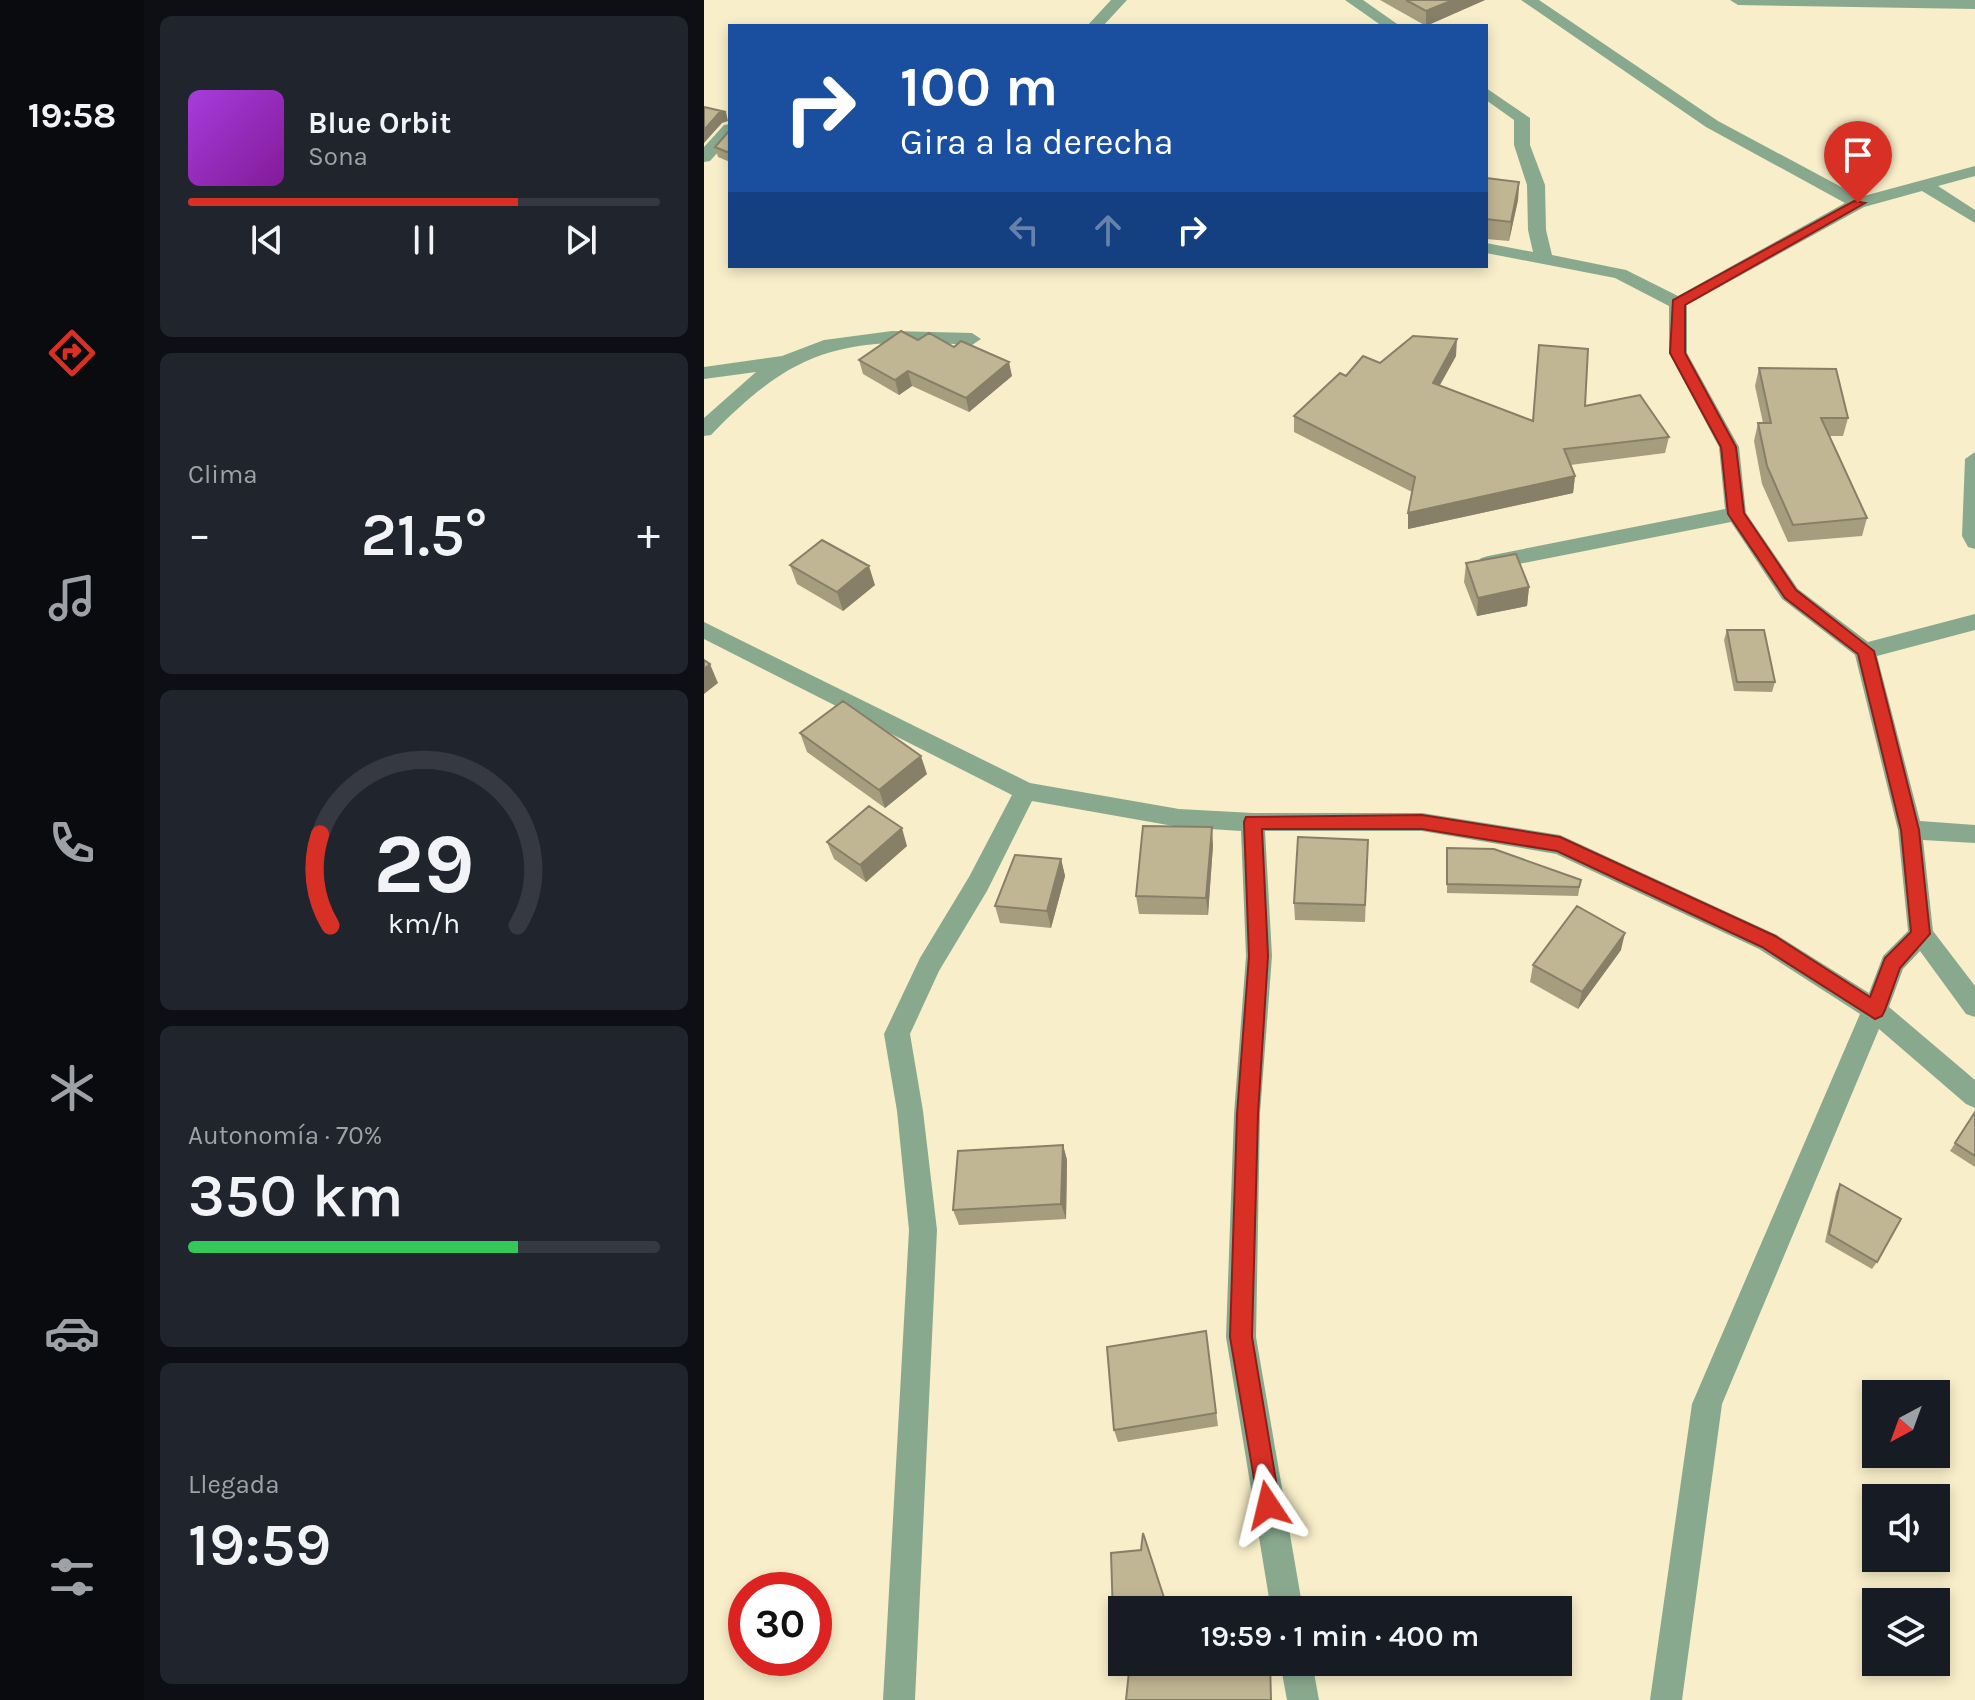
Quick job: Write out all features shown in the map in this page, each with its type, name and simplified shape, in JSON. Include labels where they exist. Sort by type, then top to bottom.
[{"type":"street","points":[[1097,24],[1119,0]]},
{"type":"street","points":[[1353,0],[1389,24]]},
{"type":"street","points":[[1529,0],[1712,124],[1858,203]]},
{"type":"street","points":[[1738,0],[1975,4]]},
{"type":"street","points":[[1488,94],[1522,118],[1522,145],[1536,185],[1537,230],[1544,259]]},
{"type":"street","points":[[704,157],[728,131]]},
{"type":"street","points":[[1678,303],[1858,203],[1975,171]]},
{"type":"street","points":[[1925,185],[1975,218]]},
{"type":"street","points":[[1488,248],[1620,274],[1678,303]]},
{"type":"street","points":[[1678,303],[1678,353],[1729,447],[1736,514],[1790,594],[1865,651],[1910,830],[1921,934],[1975,1006]]},
{"type":"street","points":[[704,373],[782,362],[826,346],[864,337],[901,334],[972,339]]},
{"type":"street","points":[[704,430],[727,404],[782,362]]},
{"type":"street","points":[[1975,459],[1972,536],[1975,542]]},
{"type":"street","points":[[1488,563],[1736,514]]},
{"type":"street","points":[[1865,651],[1975,622]]},
{"type":"street","points":[[704,630],[1026,791],[1179,818],[1253,822],[1422,822],[1560,845],[1768,942],[1875,1010],[1975,1096]]},
{"type":"street","points":[[899,1700],[923,1230],[910,1111],[897,1034],[929,965],[978,884],[1026,791]]},
{"type":"street","points":[[1253,822],[1259,956],[1247,1114],[1241,1337],[1285,1596]]},
{"type":"street","points":[[1910,830],[1975,834]]},
{"type":"street","points":[[1666,1700],[1707,1404],[1781,1235],[1892,963],[1921,934]]},
{"type":"street","points":[[1299,1676],[1303,1700]]},
{"type":"building","points":[[1406,0],[1453,0],[1426,11]]},
{"type":"building","points":[[704,107],[726,112],[719,113],[704,130]]},
{"type":"building","points":[[728,132],[728,151],[715,147]]},
{"type":"building","points":[[1488,178],[1519,182],[1511,222],[1488,219]]},
{"type":"building","points":[[901,331],[918,340],[929,333],[954,347],[961,341],[1009,362],[966,398],[908,371],[895,380],[859,360]]},
{"type":"building","points":[[1413,336],[1457,339],[1433,383],[1533,421],[1539,345],[1588,349],[1585,406],[1640,395],[1669,437],[1564,449],[1575,476],[1408,513],[1415,477],[1294,416],[1340,373],[1346,376],[1363,356],[1380,363]]},
{"type":"building","points":[[1759,368],[1836,369],[1848,418],[1821,418],[1867,518],[1793,525],[1767,466],[1758,423],[1771,423]]},
{"type":"building","points":[[822,540],[869,566],[837,592],[790,565]]},
{"type":"building","points":[[1516,554],[1529,587],[1478,598],[1466,563]]},
{"type":"building","points":[[1727,630],[1764,630],[1775,682],[1737,682]]},
{"type":"building","points":[[843,701],[921,756],[879,790],[800,733]]},
{"type":"building","points":[[869,806],[902,828],[860,865],[827,842]]},
{"type":"building","points":[[1143,826],[1212,827],[1206,898],[1136,896]]},
{"type":"building","points":[[1298,837],[1368,840],[1365,905],[1294,903]]},
{"type":"building","points":[[1447,848],[1494,849],[1581,880],[1579,887],[1447,884]]},
{"type":"building","points":[[1015,855],[1061,859],[1047,911],[995,906]]},
{"type":"building","points":[[1577,906],[1625,933],[1582,992],[1533,965]]},
{"type":"building","points":[[1975,1112],[1975,1156],[1955,1143]]},
{"type":"building","points":[[1063,1145],[1061,1204],[953,1210],[958,1151]]},
{"type":"building","points":[[1840,1184],[1901,1219],[1877,1262],[1829,1234]]},
{"type":"building","points":[[1206,1331],[1216,1413],[1114,1430],[1107,1347]]},
{"type":"building","points":[[1143,1533],[1163,1596],[1112,1596],[1111,1553],[1141,1550]]},
{"type":"building","points":[[1129,1676],[1270,1676],[1271,1700],[1126,1700]]},
{"type":"route","points":[[1268,1505],[1241,1337],[1247,1114],[1259,956],[1253,822],[1422,822],[1560,845],[1768,942],[1875,1010],[1892,963],[1921,934],[1910,830],[1865,651],[1790,594],[1736,514],[1729,447],[1678,353],[1678,303],[1858,203]]}]
